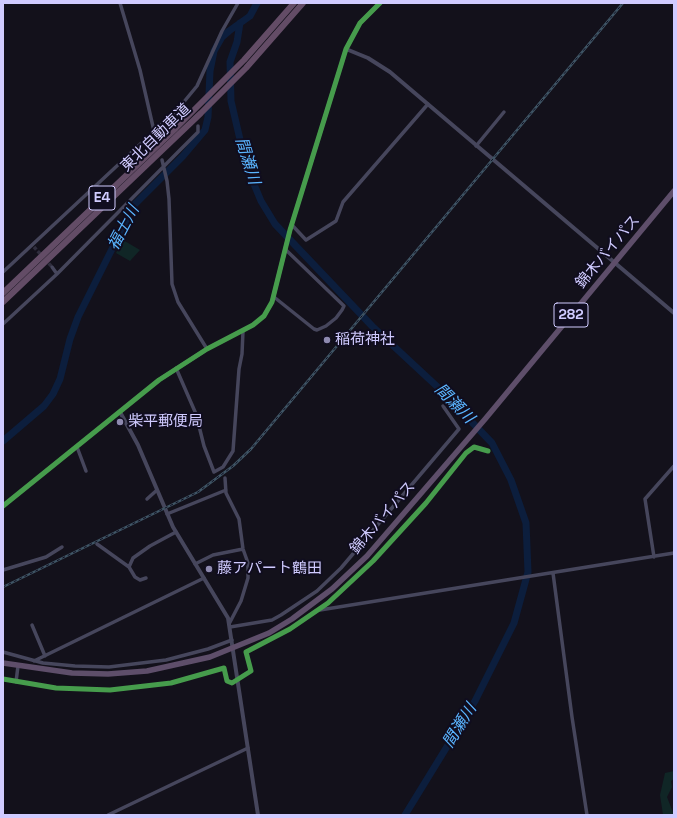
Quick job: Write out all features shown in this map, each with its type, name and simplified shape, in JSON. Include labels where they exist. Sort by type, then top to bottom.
[{"type":"highway","name":"東北自動車道","points":[[3,293],[201,103],[244,60],[294,3]]},
{"type":"highway","name":"東北自動車道","points":[[3,302],[201,113],[246,68],[303,3]]},
{"type":"highway","name":"錦木バイパス","points":[[3,663],[30,668],[90,674],[147,671],[188,663],[233,647],[269,633],[292,619],[352,571],[368,556],[674,191]]},
{"type":"street","points":[[120,3],[140,70],[154,131]]},
{"type":"street","points":[[3,272],[33,246],[178,109],[197,86],[222,31],[238,3]]},
{"type":"street","points":[[3,506],[176,368],[207,349],[242,331],[264,316],[270,308],[290,230],[346,49],[360,23],[380,3]]},
{"type":"street","points":[[346,49],[368,58],[390,72],[674,313]]},
{"type":"street","points":[[292,224],[306,240],[336,222],[343,202],[428,104]]},
{"type":"street","points":[[476,146],[504,112]]},
{"type":"street","points":[[3,324],[57,274],[164,167],[198,132],[198,126]]},
{"type":"street","points":[[162,160],[167,181],[172,284],[178,302],[207,349]]},
{"type":"street","points":[[274,297],[314,330],[326,326],[344,306],[286,247]]},
{"type":"street","points":[[52,267],[57,274]]},
{"type":"street","points":[[176,368],[196,414],[206,452],[214,472],[223,467],[233,451],[239,369],[242,354],[242,331]]},
{"type":"street","points":[[230,625],[272,620],[317,591],[341,568],[459,429],[443,406]]},
{"type":"street","points":[[120,412],[134,438],[176,532],[228,618],[258,815]]},
{"type":"street","points":[[77,447],[86,471]]},
{"type":"street","points":[[244,675],[251,671],[246,652],[284,633],[320,610],[373,561],[426,503],[466,453],[474,447],[488,451]]},
{"type":"street","points":[[654,557],[645,499],[674,466]]},
{"type":"street","points":[[224,478],[226,490],[239,519],[243,549],[248,563],[248,578],[241,601],[230,625]]},
{"type":"street","points":[[147,499],[157,490]]},
{"type":"street","points":[[167,514],[226,490]]},
{"type":"street","points":[[129,567],[133,558],[141,552],[176,532]]},
{"type":"street","points":[[97,544],[129,567],[135,577],[140,580],[146,578]]},
{"type":"street","points":[[3,570],[46,557],[62,547]]},
{"type":"street","points":[[195,564],[213,555],[243,549]]},
{"type":"street","points":[[320,610],[359,602],[543,575],[674,553]]},
{"type":"street","points":[[553,573],[587,815]]},
{"type":"street","points":[[30,668],[34,661],[204,578]]},
{"type":"street","points":[[32,625],[45,656]]},
{"type":"street","points":[[3,652],[34,661],[86,667],[130,665],[187,655],[232,640]]},
{"type":"street","points":[[16,682],[18,666]]},
{"type":"street","points":[[3,679],[73,689],[129,689],[171,683],[224,668],[227,681],[232,683]]},
{"type":"street","points":[[108,815],[248,748]]},
{"type":"green space","points":[[123,240],[140,250],[130,261],[116,253]]},
{"type":"green space","points":[[674,771],[674,779],[671,781],[672,787],[667,797],[674,815],[663,815],[660,795],[665,773]]},
{"type":"waterway","name":"福士川","points":[[3,441],[44,406],[53,394],[60,379],[70,339],[78,317],[134,205],[183,156],[205,130],[208,117],[210,71],[214,51],[222,37],[250,16],[257,3]]},
{"type":"waterway","name":"間瀬川","points":[[240,23],[237,42],[230,62],[231,101],[246,165],[261,201],[275,224],[372,326],[443,392],[492,443],[511,480],[526,523],[528,572],[514,623],[475,701],[405,815]]},
{"type":"tunnel","points":[[154,131],[160,143]]},
{"type":"tunnel","points":[[34,247],[52,267]]},
{"type":"tunnel","points":[[232,683],[244,675]]},
{"type":"railway","points":[[3,587],[198,492],[233,466],[251,449],[623,3]]},
{"type":"cycle path","points":[[3,506],[159,380],[207,349],[253,325],[264,316],[272,302],[290,230],[346,49],[360,23],[380,3]]},
{"type":"cycle path","points":[[3,679],[56,688],[110,690],[171,683],[224,668],[227,681],[232,683],[251,671],[246,652],[290,629],[328,603],[373,561],[426,503],[466,453],[474,447],[488,451]]},
{"type":"place","name":"稲荷神社","points":[[327,340]]},
{"type":"place","name":"柴平郵便局","points":[[120,422]]},
{"type":"place","name":"藤アパート鶴田","points":[[209,569]]}]
